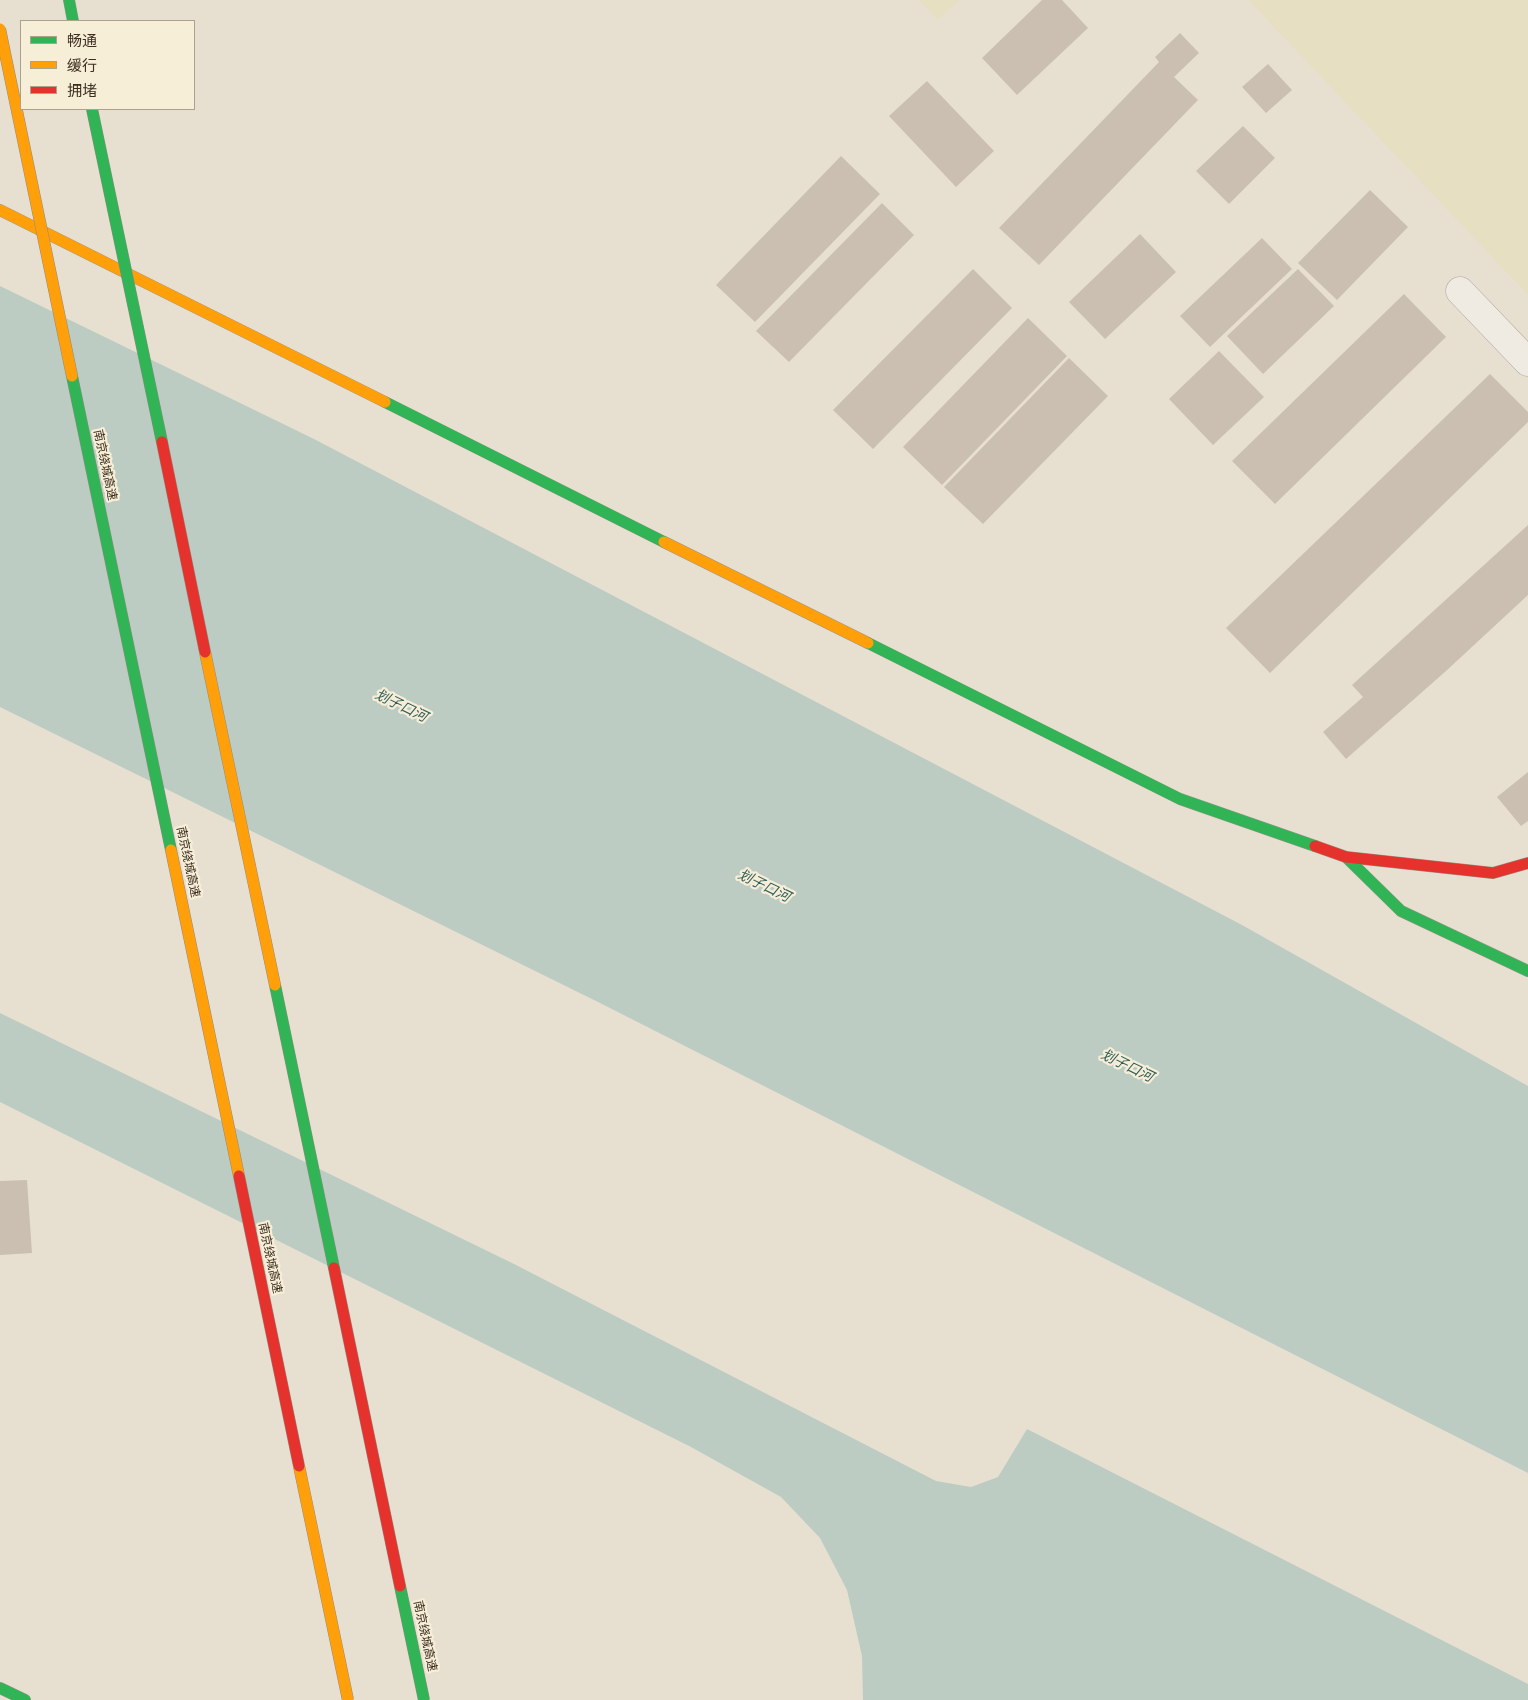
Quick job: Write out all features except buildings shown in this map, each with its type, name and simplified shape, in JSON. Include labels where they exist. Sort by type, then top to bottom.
[{"type":"main road","points":[[69,0],[74,20]]},
{"type":"main road","name":"南京绕城高速","points":[[0,29],[348,1700]]},
{"type":"main road","name":"南京绕城高速","points":[[92,110],[424,1700]]},
{"type":"main road","points":[[0,210],[1180,799],[1346,858],[1493,873],[1528,863]]},
{"type":"main road","points":[[1346,858],[1401,911],[1528,971]]},
{"type":"main road","points":[[0,1688],[25,1700]]},
{"type":"street","points":[[1460,291],[1528,362]]},
{"type":"shaded area","points":[[919,0],[960,0],[937,20]]},
{"type":"shaded area","points":[[1248,0],[1528,0],[1528,295]]},
{"type":"water","name":"划子口河","points":[[0,286],[314,439],[1242,925],[1528,1086],[1528,1473],[598,1002],[0,707]]},
{"type":"water","points":[[0,1013],[514,1264],[936,1481],[971,1487],[998,1477],[1027,1429],[1528,1684],[1528,1700],[863,1700],[862,1656],[847,1590],[820,1538],[781,1497],[691,1447],[0,1102]]},
{"type":"traffic: fast","points":[[69,0],[73,20]]},
{"type":"traffic: fast","points":[[92,110],[162,442]]},
{"type":"traffic: fast","points":[[72,376],[171,850]]},
{"type":"traffic: fast","points":[[385,402],[664,542]]},
{"type":"traffic: fast","points":[[868,643],[1180,799],[1315,846]]},
{"type":"traffic: fast","points":[[1346,857],[1401,911],[1528,971]]},
{"type":"traffic: fast","points":[[275,985],[334,1268]]},
{"type":"traffic: fast","points":[[400,1586],[424,1700]]},
{"type":"traffic: fast","points":[[0,1688],[25,1700]]},
{"type":"traffic: slow","points":[[0,29],[72,376]]},
{"type":"traffic: slow","points":[[0,210],[385,402]]},
{"type":"traffic: slow","points":[[664,542],[868,643]]},
{"type":"traffic: slow","points":[[205,652],[275,985]]},
{"type":"traffic: slow","points":[[171,850],[239,1176]]},
{"type":"traffic: slow","points":[[299,1466],[348,1700]]},
{"type":"traffic: jam","points":[[162,442],[205,652]]},
{"type":"traffic: jam","points":[[1315,846],[1346,857],[1493,873],[1528,863]]},
{"type":"traffic: jam","points":[[239,1176],[299,1466]]},
{"type":"traffic: jam","points":[[334,1268],[400,1586]]}]
